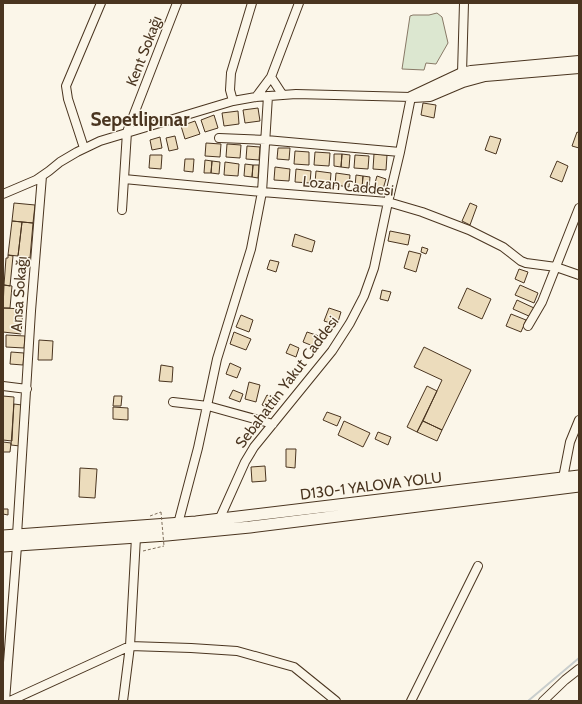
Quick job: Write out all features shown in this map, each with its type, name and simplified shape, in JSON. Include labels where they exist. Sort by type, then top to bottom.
[{"type":"highway","name":"D130-1 YALOVA YOLU","points":[[3,536],[17,537],[163,533],[220,518],[579,476]]},
{"type":"highway","points":[[3,546],[17,537],[136,537],[163,533],[250,527],[332,518],[579,486]]},
{"type":"main road","points":[[411,97],[462,73],[477,70],[579,61]]},
{"type":"main road","points":[[411,97],[424,98],[463,82],[485,76],[579,68]]},
{"type":"street","points":[[84,148],[68,99],[66,86],[101,3]]},
{"type":"street","name":"Kent Sokağı","points":[[122,210],[127,132],[177,3]]},
{"type":"street","points":[[233,102],[230,90],[231,74],[252,3]]},
{"type":"street","points":[[256,97],[271,77],[299,3]]},
{"type":"street","points":[[462,73],[464,3]]},
{"type":"street","points":[[271,77],[282,94]]},
{"type":"street","points":[[3,194],[42,176],[60,162],[84,148],[100,141],[233,102],[256,97],[282,94],[411,97]]},
{"type":"street","points":[[179,520],[208,406],[217,359],[252,249],[262,192],[268,96]]},
{"type":"street","name":"Sebahattin Yakut Caddesi","points":[[220,518],[249,455],[332,352],[360,304],[371,278],[411,97]]},
{"type":"street","points":[[219,138],[266,140],[400,152]]},
{"type":"street","name":"Ansa Sokağı","points":[[5,701],[31,311],[42,176]]},
{"type":"street","name":"Lozan Caddesi","points":[[124,178],[262,192],[388,202],[422,212],[469,230],[503,246],[521,261],[526,263],[556,267],[579,275]]},
{"type":"street","points":[[528,326],[542,302],[579,208]]},
{"type":"street","points":[[3,386],[27,389]]},
{"type":"street","points":[[172,402],[208,406],[273,424]]},
{"type":"street","points":[[563,478],[570,442],[579,420]]},
{"type":"street","points":[[17,537],[179,520],[220,518]]},
{"type":"street","points":[[123,701],[130,646],[136,537]]},
{"type":"street","points":[[411,701],[478,566]]},
{"type":"street","points":[[10,701],[130,646],[237,651],[294,667],[336,701]]},
{"type":"street","points":[[543,701],[579,669]]},
{"type":"path","points":[[145,518],[161,512],[163,533],[147,551]]},
{"type":"green space","points":[[437,13],[442,17],[448,43],[436,64],[426,63],[424,70],[402,69],[410,16]]},
{"type":"building","points":[[423,103],[436,105],[434,118],[421,115]]},
{"type":"building","points":[[258,108],[260,121],[245,123],[243,110]]},
{"type":"building","points":[[238,111],[239,124],[224,126],[222,113]]},
{"type":"building","points":[[214,115],[218,128],[205,132],[201,120]]},
{"type":"building","points":[[195,121],[200,134],[185,139],[181,126]]},
{"type":"building","points":[[577,132],[579,133],[579,148],[572,146]]},
{"type":"building","points":[[175,136],[178,149],[169,151],[166,138]]},
{"type":"building","points":[[490,136],[501,139],[496,154],[485,150]]},
{"type":"building","points":[[160,137],[162,148],[152,150],[150,140]]},
{"type":"building","points":[[206,143],[221,144],[220,157],[205,156]]},
{"type":"building","points":[[227,144],[241,145],[240,158],[226,157]]},
{"type":"building","points":[[247,146],[260,147],[259,160],[246,159]]},
{"type":"building","points":[[278,148],[290,148],[289,160],[277,159]]},
{"type":"building","points":[[295,151],[309,152],[309,165],[294,164]]},
{"type":"building","points":[[315,152],[330,153],[329,166],[314,165]]},
{"type":"building","points":[[334,154],[342,154],[341,167],[334,166]]},
{"type":"building","points":[[342,154],[350,155],[349,168],[341,167]]},
{"type":"building","points":[[374,154],[387,155],[386,170],[373,169]]},
{"type":"building","points":[[150,155],[162,155],[161,169],[149,168]]},
{"type":"building","points":[[355,155],[369,156],[368,169],[354,168]]},
{"type":"building","points":[[185,159],[194,159],[193,172],[184,171]]},
{"type":"building","points":[[205,160],[212,161],[211,173],[204,173]]},
{"type":"building","points":[[212,161],[220,162],[219,174],[211,173]]},
{"type":"building","points":[[557,161],[568,166],[562,182],[550,177]]},
{"type":"building","points":[[225,162],[239,164],[238,176],[224,175]]},
{"type":"building","points":[[245,164],[253,165],[252,177],[244,176]]},
{"type":"building","points":[[253,165],[259,165],[258,178],[252,177]]},
{"type":"building","points":[[275,167],[290,169],[289,181],[274,180]]},
{"type":"building","points":[[296,169],[311,171],[310,183],[295,182]]},
{"type":"building","points":[[316,171],[331,173],[330,185],[315,183]]},
{"type":"building","points":[[336,173],[350,175],[349,187],[335,185]]},
{"type":"building","points":[[356,175],[363,176],[362,188],[355,187]]},
{"type":"building","points":[[363,176],[370,177],[369,189],[362,188]]},
{"type":"building","points":[[377,176],[386,179],[383,189],[374,186]]},
{"type":"building","points":[[14,203],[35,205],[33,223],[12,221]]},
{"type":"building","points":[[470,203],[477,206],[470,225],[462,221]]},
{"type":"building","points":[[12,221],[22,222],[18,256],[8,255]]},
{"type":"building","points":[[22,222],[33,223],[30,258],[18,256]]},
{"type":"building","points":[[390,231],[410,235],[408,245],[388,241]]},
{"type":"building","points":[[295,234],[315,241],[312,252],[292,246]]},
{"type":"building","points":[[422,247],[428,249],[426,254],[421,252]]},
{"type":"building","points":[[409,251],[421,254],[416,272],[404,268]]},
{"type":"building","points":[[8,255],[13,256],[10,286],[4,285],[6,258],[8,258]]},
{"type":"building","points":[[270,260],[279,262],[276,272],[267,269]]},
{"type":"building","points":[[519,269],[528,272],[524,283],[515,279]]},
{"type":"building","points":[[4,285],[12,286],[10,308],[3,308]]},
{"type":"building","points":[[520,285],[538,293],[534,303],[515,295]]},
{"type":"building","points":[[467,288],[491,299],[482,319],[458,308]]},
{"type":"building","points":[[382,290],[391,292],[388,301],[380,299]]},
{"type":"building","points":[[517,300],[534,308],[531,317],[513,309]]},
{"type":"building","points":[[3,308],[23,309],[21,334],[3,332]]},
{"type":"building","points":[[329,308],[341,312],[337,325],[324,321]]},
{"type":"building","points":[[511,314],[526,320],[521,332],[506,326]]},
{"type":"building","points":[[241,315],[253,320],[249,332],[236,327]]},
{"type":"building","points":[[234,332],[251,339],[246,350],[230,344]]},
{"type":"building","points":[[307,332],[322,337],[318,348],[303,342]]},
{"type":"building","points":[[6,335],[25,336],[24,348],[6,347]]},
{"type":"building","points":[[39,340],[53,341],[52,360],[38,360]]},
{"type":"building","points":[[290,344],[299,348],[296,357],[286,353]]},
{"type":"building","points":[[424,347],[471,370],[442,430],[423,421],[442,380],[414,367]]},
{"type":"building","points":[[11,352],[24,353],[23,365],[10,364]]},
{"type":"building","points":[[230,363],[241,368],[237,378],[226,374]]},
{"type":"building","points":[[161,365],[173,367],[172,382],[159,381]]},
{"type":"building","points":[[249,382],[260,385],[256,402],[245,399]]},
{"type":"building","points":[[427,386],[437,391],[417,432],[407,427]]},
{"type":"building","points":[[233,390],[243,394],[240,402],[229,398]]},
{"type":"building","points":[[267,395],[276,400],[271,409],[262,405]]},
{"type":"building","points":[[3,396],[14,397],[12,441],[3,440]]},
{"type":"building","points":[[114,396],[122,396],[121,406],[113,406]]},
{"type":"building","points":[[14,404],[22,405],[20,446],[11,445]]},
{"type":"building","points":[[113,407],[128,408],[128,420],[113,419]]},
{"type":"building","points":[[327,412],[341,417],[337,426],[323,420]]},
{"type":"building","points":[[344,421],[370,433],[363,447],[338,435]]},
{"type":"building","points":[[423,421],[442,430],[437,441],[417,432]]},
{"type":"building","points":[[378,432],[391,437],[388,445],[375,439]]},
{"type":"building","points":[[3,442],[11,443],[10,452],[3,452]]},
{"type":"building","points":[[286,449],[296,449],[295,468],[286,467]]},
{"type":"building","points":[[265,466],[266,481],[252,482],[251,467]]},
{"type":"building","points":[[80,468],[97,469],[95,498],[79,497]]},
{"type":"building","points":[[3,509],[8,509],[8,515],[3,514]]},
{"type":"waterway","points":[[528,701],[579,658]]},
{"type":"district","name":"Sepetlipınar","points":[[140,119]]}]
